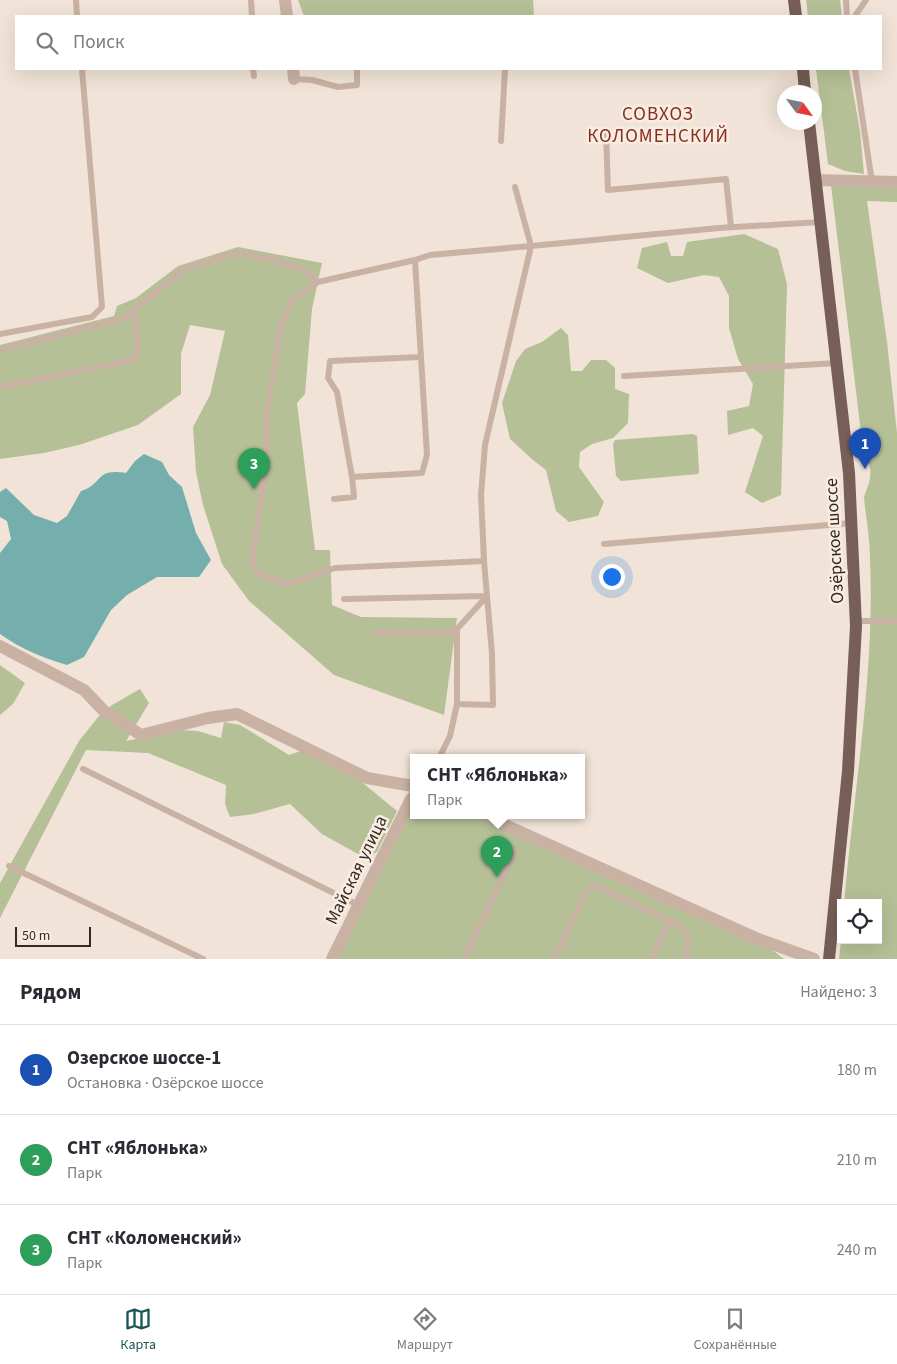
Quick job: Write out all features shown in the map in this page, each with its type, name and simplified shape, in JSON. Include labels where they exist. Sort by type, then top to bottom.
[{"type":"main road","points":[[794,0],[796,15]]},
{"type":"main road","points":[[803,70],[804,85]]},
{"type":"main road","name":"Озёрское шоссе","points":[[810,130],[849,473],[856,621],[848,771],[829,959]]},
{"type":"street","points":[[285,0],[287,15]]},
{"type":"street","points":[[816,180],[897,182]]},
{"type":"street","points":[[0,646],[84,690],[104,711],[141,735],[208,718],[237,714],[367,778],[410,785]]},
{"type":"street","name":"Майская улица","points":[[332,959],[410,801]]},
{"type":"street","points":[[492,819],[758,939],[814,959]]},
{"type":"lane","points":[[76,0],[77,15]]},
{"type":"lane","points":[[251,0],[252,15]]},
{"type":"lane","points":[[846,0],[847,15]]},
{"type":"lane","points":[[856,15],[866,0]]},
{"type":"lane","points":[[0,334],[92,317],[102,307],[82,70]]},
{"type":"lane","points":[[294,74],[338,87],[357,84],[357,70]]},
{"type":"lane","points":[[501,141],[505,70]]},
{"type":"lane","points":[[855,70],[872,182]]},
{"type":"lane","points":[[606,133],[608,190],[726,178],[730,227]]},
{"type":"lane","points":[[457,704],[493,706],[492,654],[486,596],[481,495],[485,445],[531,246],[515,187]]},
{"type":"lane","points":[[484,561],[335,568],[286,584],[258,574],[252,563],[266,464],[267,411],[281,325],[293,299],[318,282],[430,255],[730,227],[820,222]]},
{"type":"lane","points":[[0,350],[122,319],[184,269],[225,256],[241,253],[277,261],[303,270],[318,282]]},
{"type":"lane","points":[[352,477],[422,473],[427,455],[414,260]]},
{"type":"lane","points":[[0,387],[133,360],[138,348],[133,310]]},
{"type":"lane","points":[[334,499],[354,497],[337,392],[328,378],[330,360],[421,357]]},
{"type":"lane","points":[[624,376],[837,363]]},
{"type":"lane","points":[[604,544],[852,523]]},
{"type":"lane","points":[[344,599],[486,596]]},
{"type":"lane","points":[[375,632],[443,633],[457,629],[486,596]]},
{"type":"lane","points":[[856,621],[896,620]]},
{"type":"lane","points":[[441,754],[450,736],[457,704],[457,629]]},
{"type":"lane","points":[[83,769],[358,905]]},
{"type":"lane","points":[[464,959],[515,852]]},
{"type":"lane","points":[[9,866],[203,959]]},
{"type":"lane","points":[[554,959],[586,892],[596,886],[669,920],[684,929],[687,934],[688,943],[686,959]]},
{"type":"lane","points":[[652,959],[669,920]]},
{"type":"green space","points":[[298,0],[533,0],[534,15],[304,15]]},
{"type":"green space","points":[[806,0],[840,0],[842,15],[808,15]]},
{"type":"green space","points":[[816,70],[849,70],[860,131],[864,174],[845,171],[828,164],[822,117],[822,85],[818,85]]},
{"type":"green space","points":[[831,185],[897,187],[897,202],[867,201],[887,342],[897,433],[897,959],[839,959],[841,944],[882,944],[882,899],[844,899],[867,688],[871,601],[870,550],[864,498],[869,482],[870,470],[863,449]]},
{"type":"green space","points":[[744,234],[778,249],[787,284],[781,495],[762,503],[745,492],[763,436],[753,428],[728,435],[727,411],[749,406],[753,384],[738,359],[729,328],[729,296],[719,277],[704,275],[668,283],[637,268],[642,248],[667,242],[671,256],[683,256],[687,242]]},
{"type":"green space","points":[[238,247],[322,263],[312,309],[305,394],[297,403],[315,550],[330,550],[332,605],[361,617],[457,618],[444,715],[334,675],[249,601],[222,564],[203,505],[196,472],[193,427],[210,395],[225,331],[190,325],[181,354],[181,394],[138,425],[79,445],[44,453],[0,459],[0,345],[114,316],[117,306],[136,298],[178,266]]},
{"type":"green space","points":[[561,328],[568,335],[571,371],[582,371],[591,360],[606,360],[615,368],[615,389],[629,394],[628,423],[613,438],[592,444],[580,452],[579,467],[604,502],[598,516],[569,522],[556,511],[546,470],[510,439],[502,403],[516,361],[525,349],[542,342]]},
{"type":"green space","points":[[693,434],[697,436],[698,474],[621,481],[616,476],[613,444],[615,440]]},
{"type":"green space","points":[[0,665],[25,683],[13,704],[0,715]]},
{"type":"green space","points":[[140,689],[149,703],[126,741],[178,730],[198,731],[221,738],[224,722],[240,725],[289,755],[301,751],[358,779],[397,811],[377,852],[365,858],[322,834],[290,804],[254,814],[230,817],[225,804],[226,785],[148,753],[86,750],[0,918],[0,883],[79,741],[98,717],[112,705]]},
{"type":"green space","points":[[410,803],[410,819],[492,819],[758,939],[784,959],[332,959]]},
{"type":"water","points":[[144,454],[162,462],[169,475],[182,487],[196,533],[211,560],[199,577],[157,577],[127,595],[111,610],[84,657],[67,665],[32,652],[0,634],[0,553],[11,539],[7,521],[0,517],[0,492],[6,488],[34,515],[57,523],[67,516],[81,491],[93,485],[100,477],[109,473],[126,473],[135,461]]},
{"type":"place","name":"Озерское шоссе-1","points":[[865,469]]},
{"type":"place","name":"СНТ «Коломенский»","points":[[254,489]]},
{"type":"place","name":"СНТ «Яблонька»","points":[[497,877]]},
{"type":"district","name":"СОВХОЗ КОЛОМЕНСКИЙ","points":[[658,124]]}]
